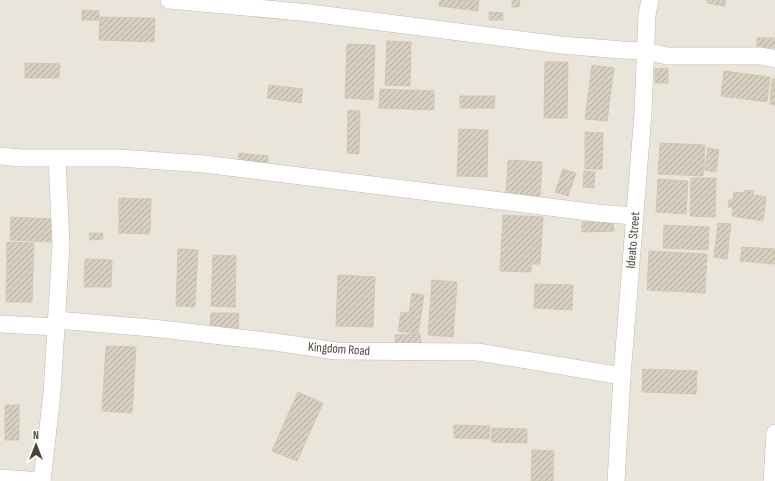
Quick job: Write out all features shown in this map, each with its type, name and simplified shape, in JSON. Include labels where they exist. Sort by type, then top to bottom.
[{"type":"street","points":[[170,0],[310,13],[561,44],[622,50],[645,50],[667,56],[761,56],[775,59]]},
{"type":"street","name":"Ideato Street","points":[[616,481],[622,376],[643,113],[647,32],[646,15],[650,0]]},
{"type":"street","points":[[0,156],[21,158],[119,158],[204,164],[597,213],[634,216]]},
{"type":"street","points":[[0,478],[42,481],[51,407],[61,246],[57,158]]},
{"type":"street","name":"Kingdom Road","points":[[0,324],[56,324],[152,328],[275,342],[336,351],[478,352],[622,376]]},
{"type":"street","points":[[772,481],[775,433]]},
{"type":"shaded area","points":[[0,0],[775,0],[775,481],[0,481]]},
{"type":"building","points":[[440,0],[479,0],[478,11],[439,6]]},
{"type":"building","points":[[512,0],[520,0],[519,7],[512,7]]},
{"type":"building","points":[[707,0],[725,0],[725,6],[707,3]]},
{"type":"building","points":[[82,10],[99,11],[99,20],[82,20]]},
{"type":"building","points":[[489,12],[503,13],[503,20],[489,20]]},
{"type":"building","points":[[100,17],[155,18],[154,42],[99,40]]},
{"type":"building","points":[[757,38],[775,38],[775,48],[757,48]]},
{"type":"building","points":[[387,41],[411,42],[410,86],[385,85]]},
{"type":"building","points":[[347,44],[375,45],[373,100],[345,98]]},
{"type":"building","points":[[545,62],[568,62],[567,118],[544,118]]},
{"type":"building","points":[[25,63],[60,64],[59,78],[25,78]]},
{"type":"building","points":[[592,65],[614,68],[607,121],[585,119]]},
{"type":"building","points":[[668,68],[668,83],[655,83],[655,69]]},
{"type":"building","points":[[724,71],[770,77],[767,102],[721,96]]},
{"type":"building","points":[[772,79],[775,79],[775,105],[770,104]]},
{"type":"building","points":[[269,85],[303,89],[301,103],[267,98]]},
{"type":"building","points":[[380,89],[434,91],[434,110],[379,108]]},
{"type":"building","points":[[460,96],[495,96],[494,108],[460,108]]},
{"type":"building","points":[[348,110],[360,111],[359,154],[347,153]]},
{"type":"building","points":[[459,129],[488,130],[487,177],[457,176]]},
{"type":"building","points":[[585,132],[603,133],[602,169],[585,169]]},
{"type":"building","points":[[660,143],[705,145],[703,176],[658,174]]},
{"type":"building","points":[[708,148],[719,150],[716,172],[704,170]]},
{"type":"building","points":[[239,153],[268,156],[267,170],[238,167]]},
{"type":"building","points":[[508,160],[542,162],[540,196],[506,194]]},
{"type":"building","points":[[563,169],[576,173],[568,196],[555,192]]},
{"type":"building","points":[[584,171],[595,172],[594,188],[583,187]]},
{"type":"building","points":[[691,178],[716,178],[715,217],[690,216]]},
{"type":"building","points":[[658,179],[688,181],[686,214],[656,212]]},
{"type":"building","points":[[745,190],[754,191],[753,195],[766,197],[763,221],[732,216],[733,207],[728,207],[729,200],[733,200],[734,192],[744,193]]},
{"type":"building","points":[[119,198],[151,199],[150,234],[119,233]]},
{"type":"building","points":[[503,215],[543,217],[540,264],[531,264],[531,272],[500,271]]},
{"type":"building","points":[[11,217],[52,219],[51,242],[10,240]]},
{"type":"building","points":[[582,222],[613,222],[614,231],[582,232]]},
{"type":"building","points":[[718,223],[731,224],[727,259],[714,257]]},
{"type":"building","points":[[664,225],[709,227],[708,250],[663,248]]},
{"type":"building","points":[[89,233],[103,233],[103,239],[90,240]]},
{"type":"building","points":[[7,242],[34,243],[32,302],[6,302]]},
{"type":"building","points":[[742,247],[775,249],[775,264],[740,261]]},
{"type":"building","points":[[178,249],[198,250],[195,307],[176,306]]},
{"type":"building","points":[[649,251],[707,254],[705,293],[647,290]]},
{"type":"building","points":[[213,255],[236,256],[235,307],[211,306]]},
{"type":"building","points":[[85,259],[112,260],[111,287],[84,287]]},
{"type":"building","points":[[338,275],[375,277],[373,327],[336,326]]},
{"type":"building","points":[[432,280],[457,282],[453,337],[428,335]]},
{"type":"building","points":[[535,284],[573,285],[572,310],[534,308]]},
{"type":"building","points":[[412,293],[424,295],[418,334],[398,331],[401,312],[409,313]]},
{"type":"building","points":[[211,313],[239,313],[238,330],[210,329]]},
{"type":"building","points":[[420,334],[421,344],[396,345],[395,335]]},
{"type":"building","points":[[106,346],[136,347],[132,413],[102,411]]},
{"type":"building","points":[[643,369],[697,371],[696,394],[642,392]]},
{"type":"building","points":[[298,392],[323,403],[297,461],[272,451]]},
{"type":"building","points":[[5,405],[19,405],[19,440],[5,440]]},
{"type":"building","points":[[454,425],[490,426],[489,439],[454,438]]},
{"type":"building","points":[[492,428],[527,429],[527,443],[491,442]]},
{"type":"building","points":[[532,450],[554,451],[553,481],[531,481]]}]
